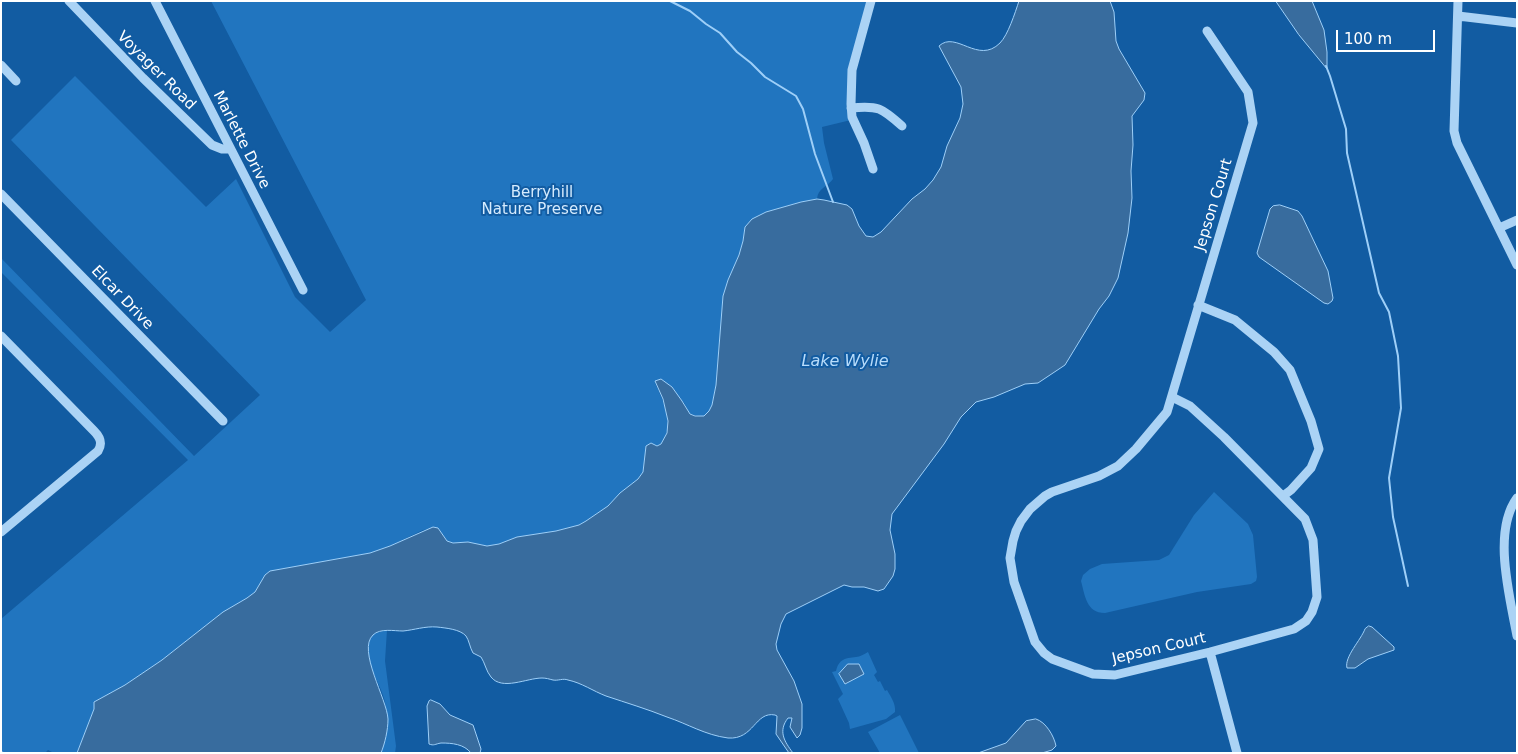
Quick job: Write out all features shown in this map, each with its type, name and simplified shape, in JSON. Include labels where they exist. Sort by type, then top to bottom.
[{"type":"street","name":"Voyager Road","points":[[69,1],[207,140],[215,146],[230,149]]},
{"type":"street","name":"Marlette Drive","points":[[155,1],[303,290]]},
{"type":"street","points":[[871,1],[852,70],[851,108],[852,117],[873,169]]},
{"type":"street","points":[[1458,1],[1454,132],[1457,143],[1517,264]]},
{"type":"street","points":[[1458,16],[1517,23]]},
{"type":"street","name":"Jepson Court","points":[[1172,397],[1190,406],[1224,437],[1305,519],[1313,540],[1317,597],[1312,612],[1306,621],[1294,629],[1210,652],[1115,674],[1093,674],[1052,659],[1035,642],[1024,615],[1012,574],[1010,558],[1013,541],[1021,521],[1037,502],[1052,492],[1099,476],[1118,466],[1136,449],[1167,412],[1253,123],[1248,92],[1206,31]]},
{"type":"street","points":[[1,65],[16,81]]},
{"type":"street","points":[[851,108],[876,107],[902,126]]},
{"type":"street","name":"Elcar Drive","points":[[1,194],[223,421]]},
{"type":"street","points":[[1499,228],[1517,220]]},
{"type":"street","points":[[1198,305],[1235,320],[1274,352],[1290,370],[1311,421],[1318,449],[1311,468],[1283,496]]},
{"type":"street","points":[[1,336],[94,430],[101,442],[98,451],[1,532]]},
{"type":"street","points":[[1517,498],[1507,516],[1503,539],[1513,585],[1517,636]]},
{"type":"street","points":[[1210,652],[1237,753]]},
{"type":"green space","name":"Berryhill Nature Preserve","points":[[211,1],[869,1],[860,30],[851,120],[822,127],[833,179],[821,190],[817,199],[766,212],[745,227],[739,255],[723,296],[716,385],[712,405],[705,416],[693,415],[688,411],[684,402],[655,383],[667,414],[668,422],[665,437],[661,444],[657,446],[651,443],[646,446],[643,472],[638,479],[620,493],[608,506],[579,525],[556,531],[517,537],[499,544],[487,546],[468,542],[453,543],[447,541],[438,528],[423,530],[390,546],[370,553],[270,571],[265,575],[255,592],[247,598],[223,612],[162,660],[125,685],[94,702],[94,709],[77,753],[54,753],[48,750],[45,753],[1,753],[1,619],[188,460],[1,272],[1,258],[194,456],[260,395],[11,140],[75,76],[206,207],[236,179],[295,297],[330,332],[366,300]]},
{"type":"green space","points":[[1214,492],[1248,524],[1253,535],[1256,581],[1251,584],[1197,592],[1105,613],[1090,607],[1081,581],[1083,575],[1090,569],[1102,564],[1159,560],[1169,555],[1194,515]]},
{"type":"green space","points":[[387,630],[385,661],[396,746],[395,753],[381,753],[385,728],[385,702],[369,660],[368,651],[373,634]]},
{"type":"green space","points":[[868,652],[877,672],[874,675],[890,695],[894,703],[895,712],[886,719],[850,729],[838,699],[843,694],[832,672],[836,671],[843,660]]},
{"type":"green space","points":[[900,715],[919,753],[880,753],[868,732]]},
{"type":"water","name":"Lake Wylie","points":[[1019,1],[1110,1],[1114,12],[1116,41],[1119,49],[1145,93],[1144,100],[1132,116],[1132,198],[1128,233],[1118,278],[1109,296],[1065,365],[1038,383],[1025,384],[994,397],[976,402],[961,417],[944,444],[892,514],[890,530],[895,554],[895,569],[893,576],[884,589],[878,591],[864,587],[844,585],[786,614],[781,624],[776,644],[777,650],[794,681],[802,704],[802,728],[800,735],[797,738],[790,727],[792,718],[788,718],[783,727],[783,736],[793,753],[789,753],[776,734],[777,716],[775,715],[763,717],[744,735],[728,738],[704,732],[652,711],[606,696],[566,679],[542,678],[515,683],[496,681],[489,675],[481,657],[473,653],[467,638],[463,634],[452,629],[433,627],[403,631],[379,631],[373,635],[369,642],[370,663],[388,719],[381,753],[77,753],[94,709],[94,702],[125,685],[162,660],[223,612],[247,598],[255,592],[265,575],[270,571],[370,553],[433,527],[438,528],[447,541],[453,543],[468,542],[487,546],[499,544],[517,537],[556,531],[579,525],[608,506],[620,493],[638,479],[643,472],[646,446],[651,443],[657,446],[661,444],[667,433],[668,421],[663,399],[655,381],[661,379],[672,387],[690,414],[704,416],[712,405],[716,385],[723,296],[739,255],[745,227],[752,219],[766,212],[817,199],[847,205],[852,209],[859,226],[866,236],[873,237],[881,232],[933,180],[941,167],[947,146],[960,118],[963,104],[961,87],[939,46],[946,42],[953,42],[976,49],[992,49],[1006,35]]},
{"type":"water","points":[[1276,1],[1312,1],[1324,30],[1327,69],[1299,35]]},
{"type":"water","points":[[1280,205],[1298,211],[1302,216],[1328,271],[1333,298],[1328,304],[1259,257],[1257,253],[1270,209],[1273,206]]},
{"type":"water","points":[[1369,626],[1394,647],[1394,650],[1368,659],[1355,668],[1347,668],[1350,654],[1365,629]]},
{"type":"water","points":[[848,664],[859,664],[864,674],[845,684],[839,674]]},
{"type":"water","points":[[431,700],[440,704],[450,715],[473,725],[481,749],[480,753],[471,753],[461,746],[453,744],[429,744],[427,706]]},
{"type":"water","points":[[1036,719],[1046,726],[1051,734],[1056,746],[1052,750],[1042,753],[978,753],[1006,743],[1026,721]]},
{"type":"waterway","points":[[670,1],[690,11],[720,33],[737,52],[765,77],[796,96],[803,109],[815,154],[833,202]]},
{"type":"waterway","points":[[1326,66],[1346,129],[1347,153],[1379,293],[1389,312],[1398,356],[1401,408],[1389,478],[1393,517],[1408,586]]}]
